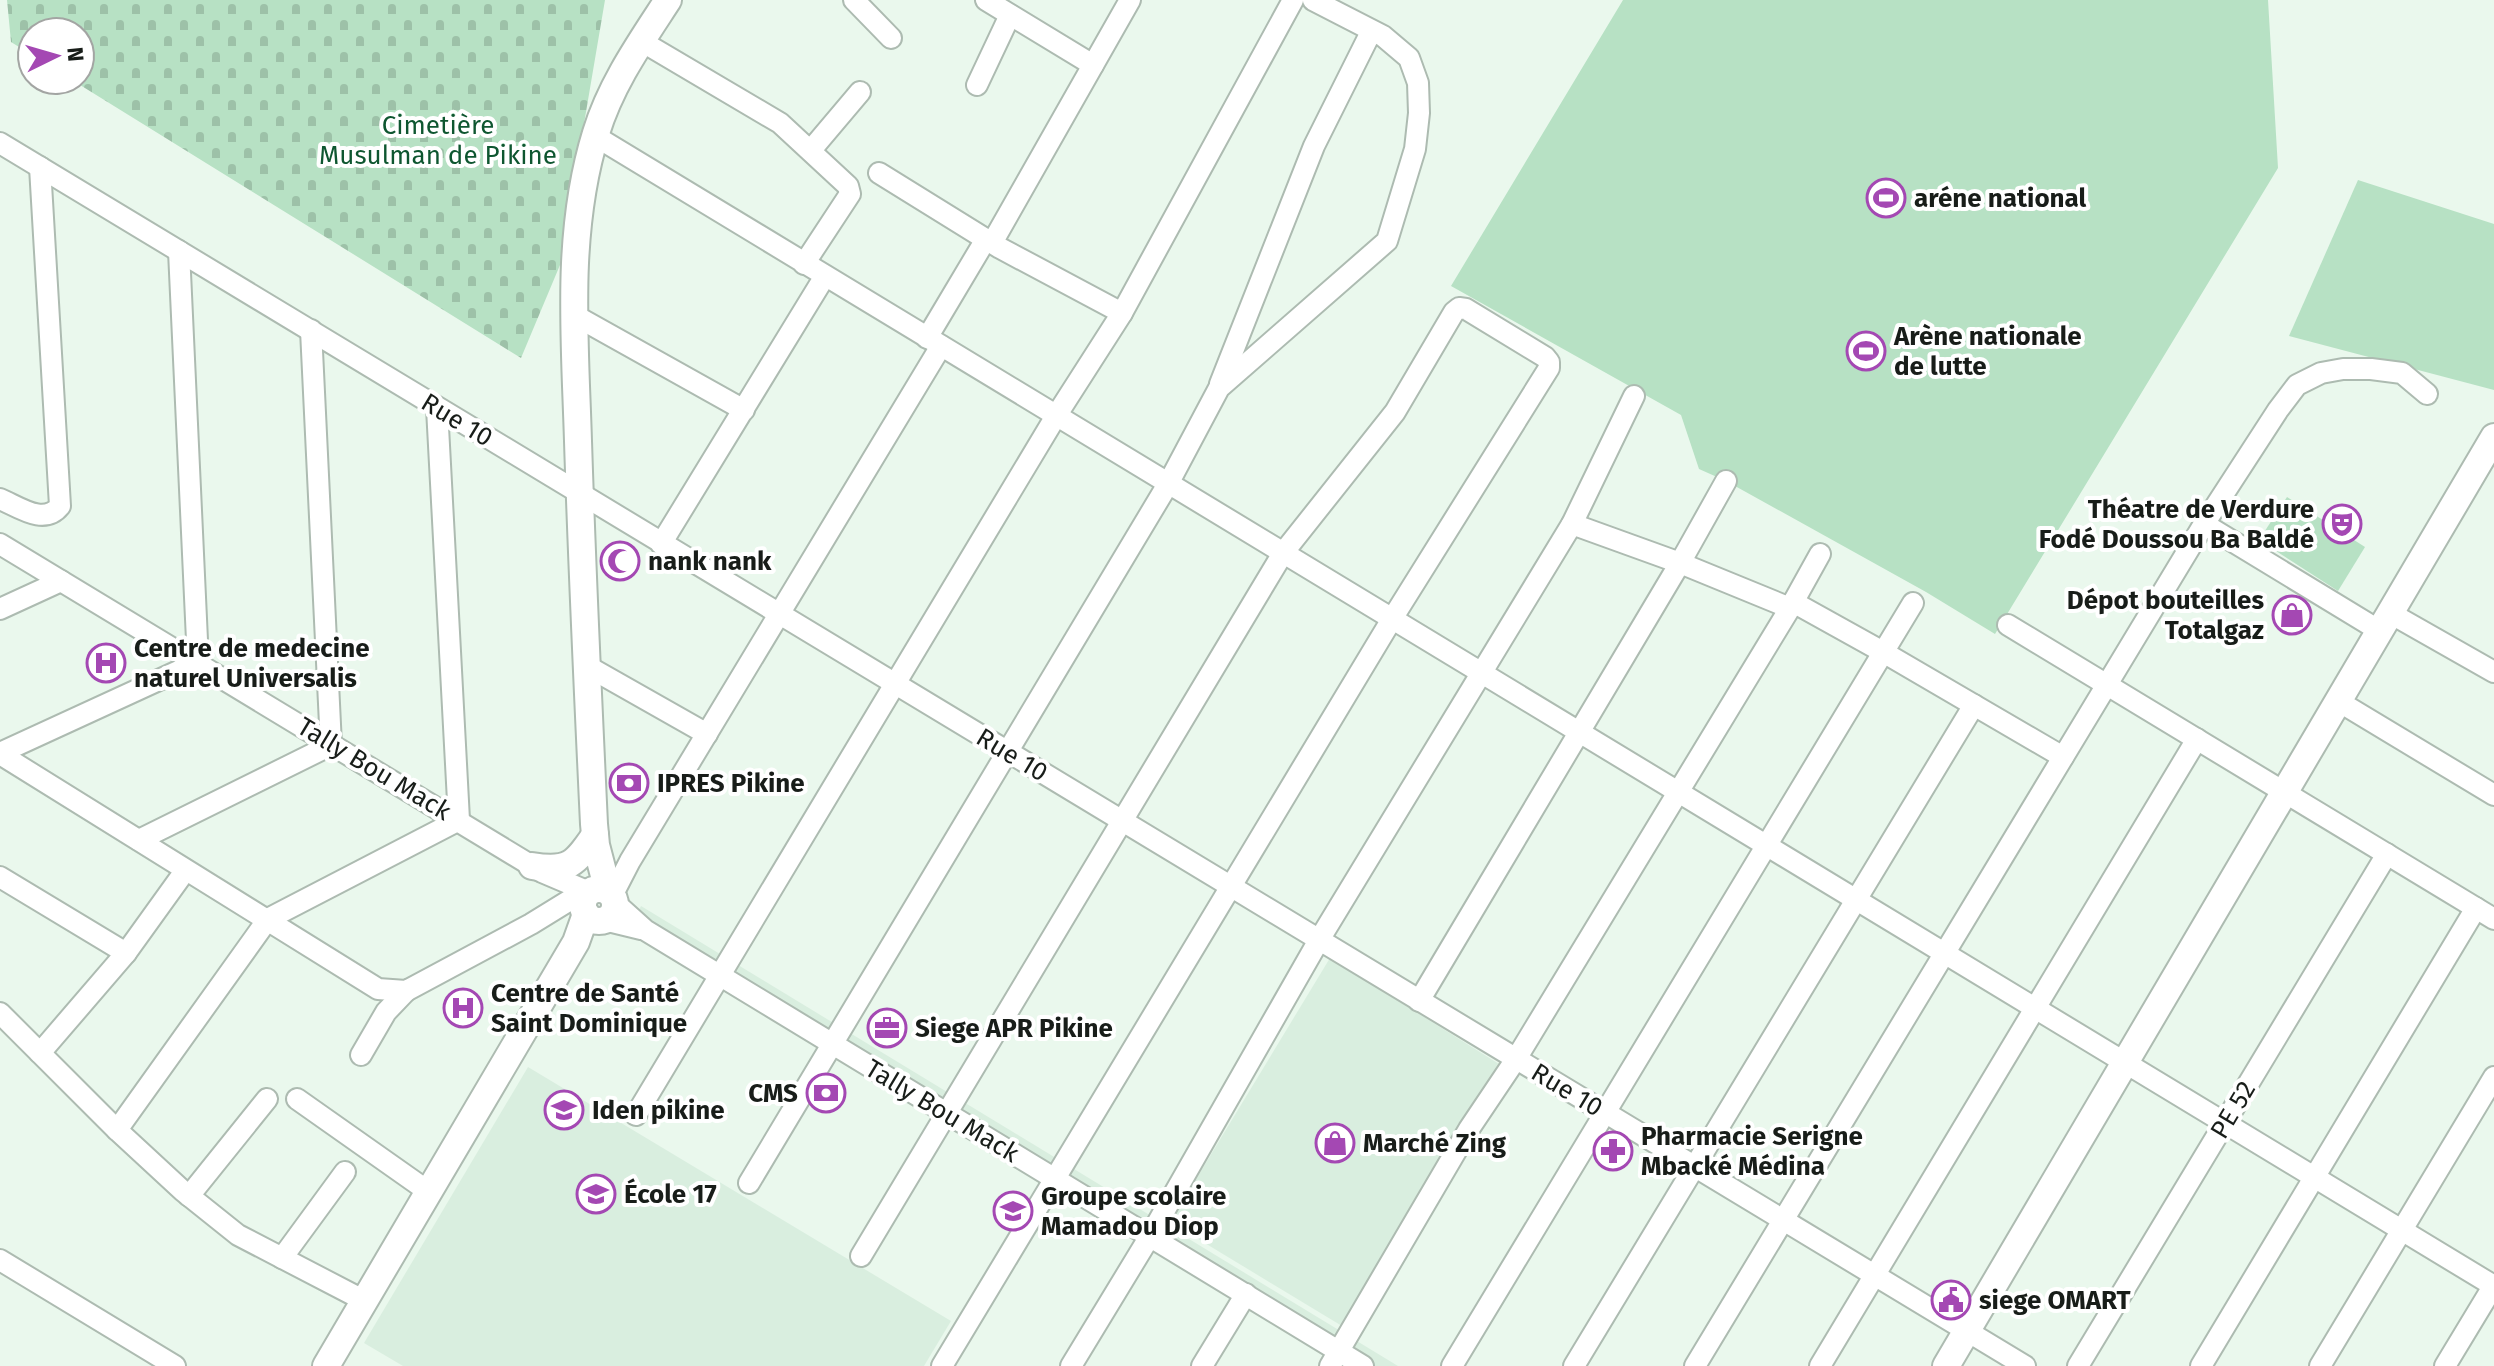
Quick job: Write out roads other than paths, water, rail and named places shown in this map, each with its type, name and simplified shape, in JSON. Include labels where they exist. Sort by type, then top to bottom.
[{"type":"street","points":[[596,904],[574,265],[579,215],[595,136],[605,105],[618,78],[668,0]]},
{"type":"street","points":[[854,0],[891,38]]},
{"type":"street","points":[[986,0],[1093,65]]},
{"type":"street","points":[[326,1366],[596,904],[630,861],[780,615],[989,241],[1130,0]]},
{"type":"street","points":[[636,1115],[1056,416],[1122,313],[1293,0]]},
{"type":"street","points":[[1219,388],[1387,241],[1415,149],[1418,83],[1409,58],[1383,36],[1313,0]]},
{"type":"street","points":[[977,85],[1010,15]]},
{"type":"street","points":[[749,1183],[1168,484],[1219,388],[1314,146],[1371,32]]},
{"type":"street","points":[[641,41],[780,123],[850,190],[804,264]]},
{"type":"street","points":[[811,150],[860,92]]},
{"type":"street","points":[[595,136],[2494,1286],[2445,1366]]},
{"type":"street","name":"Rue 10","points":[[0,143],[2025,1366]]},
{"type":"street","points":[[0,499],[41,517],[54,514],[60,506],[40,167]]},
{"type":"street","points":[[879,173],[989,241],[1122,313]]},
{"type":"street","points":[[0,754],[198,662],[179,251]]},
{"type":"street","points":[[661,544],[825,276]]},
{"type":"street","points":[[861,1256],[1283,553],[1395,412],[1454,312],[1459,308],[1466,309],[1545,357],[1549,368],[1392,619],[942,1366]]},
{"type":"street","points":[[574,315],[744,410]]},
{"type":"street","points":[[139,840],[331,745],[311,330]]},
{"type":"street","points":[[1695,1366],[2204,524],[2278,410],[2297,385],[2321,373],[2343,369],[2402,373],[2427,394]]},
{"type":"street","points":[[1071,1366],[1150,1236],[1319,940],[1572,524],[1634,396]]},
{"type":"street","points":[[117,1130],[268,919],[459,820],[437,408]]},
{"type":"street","points":[[1946,1366],[2494,437]]},
{"type":"street","points":[[1419,1001],[1726,481]]},
{"type":"street","points":[[1572,524],[1791,605],[1883,652],[2063,757]]},
{"type":"street","points":[[2204,524],[2385,622],[2492,666]]},
{"type":"street","name":"Tally Bou Mack","points":[[0,544],[1246,1294],[1334,1359],[1363,1366]]},
{"type":"street","points":[[1334,1359],[1469,1129],[1516,1059],[1820,554]]},
{"type":"street","points":[[0,609],[61,581]]},
{"type":"street","points":[[1452,1366],[1913,603]]},
{"type":"street","points":[[2008,625],[2485,913],[2314,1177],[2201,1366]]},
{"type":"street","points":[[587,666],[707,734]]},
{"type":"street","points":[[2338,701],[2494,795]]},
{"type":"street","points":[[1574,1366],[1974,705]]},
{"type":"street","points":[[1820,1366],[2197,739]]},
{"type":"street","points":[[0,754],[378,989],[406,991]]},
{"type":"street","points":[[537,869],[565,867],[579,859],[596,840]]},
{"type":"street","name":"PE 52","points":[[2078,1366],[2387,854]]},
{"type":"street","points":[[40,1053],[126,953],[185,871]]},
{"type":"street","points":[[0,877],[126,953]]},
{"type":"street","points":[[361,1055],[386,1012],[406,991],[531,924],[596,904]]},
{"type":"street","points":[[0,1013],[117,1130],[189,1196],[238,1235],[365,1301]]},
{"type":"street","points":[[2320,1366],[2494,1077]]},
{"type":"street","points":[[189,1196],[267,1099]]},
{"type":"street","points":[[297,1099],[429,1192]]},
{"type":"street","points":[[282,1258],[345,1172]]},
{"type":"street","points":[[1,1264],[175,1366]]},
{"type":"street","points":[[1202,1366],[1246,1294]]},
{"type":"place","name":"aréne national","points":[[1886,198]]},
{"type":"place","name":"Arène nationale de lutte","points":[[1866,351]]},
{"type":"place","name":"Théatre de Verdure Fodé Doussou Ba Baldé","points":[[2342,524]]},
{"type":"place","name":"nank nank","points":[[620,561]]},
{"type":"place","name":"Dépot bouteilles Totalgaz","points":[[2292,615]]},
{"type":"place","name":"Centre de medecine naturel Universalis","points":[[106,663]]},
{"type":"place","name":"IPRES Pikine","points":[[629,783]]},
{"type":"place","name":"Centre de Santé Saint Dominique","points":[[463,1008]]},
{"type":"place","name":"Siege APR Pikine","points":[[887,1028]]},
{"type":"place","name":"CMS","points":[[826,1093]]},
{"type":"place","name":"Iden pikine","points":[[564,1110]]},
{"type":"place","name":"Marché Zing","points":[[1335,1143]]},
{"type":"place","name":"Pharmacie Serigne Mbacké Médina","points":[[1613,1151]]},
{"type":"place","name":"École 17","points":[[596,1194]]},
{"type":"place","name":"Groupe scolaire Mamadou Diop","points":[[1013,1211]]},
{"type":"place","name":"siege OMART","points":[[1951,1300]]},
{"type":"park label","name":"Cimetière Musulman de Pikine","points":[[438,140]]}]
